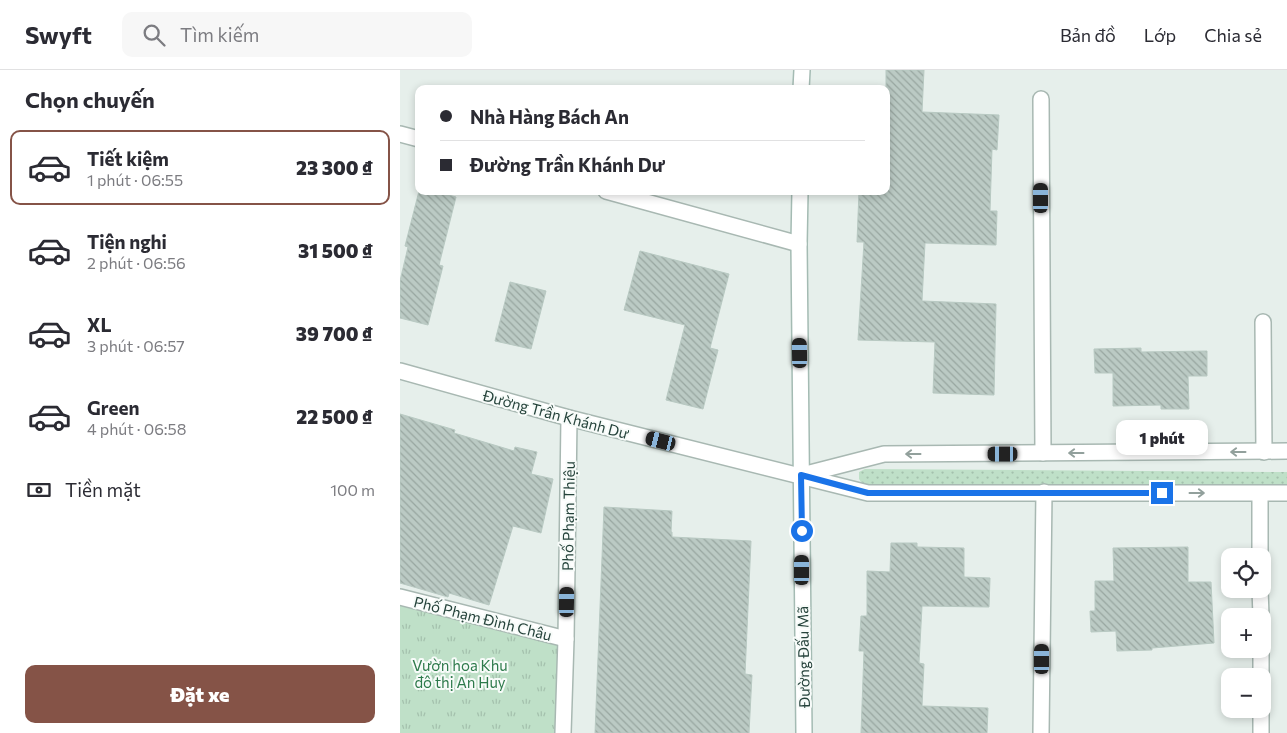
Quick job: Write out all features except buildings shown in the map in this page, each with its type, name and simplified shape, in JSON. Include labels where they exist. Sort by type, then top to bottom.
[{"type":"street","points":[[801,85],[802,70]]},
{"type":"street","points":[[1041,99],[1043,453]]},
{"type":"street","points":[[400,134],[415,139]]},
{"type":"street","points":[[621,195],[799,244]]},
{"type":"street","name":"Đường Đấu Mã","points":[[800,195],[804,733]]},
{"type":"street","points":[[1263,322],[1264,452]]},
{"type":"street","name":"Đường Trần Khánh Dư","points":[[400,371],[569,418],[868,493],[1287,493]]},
{"type":"street","name":"Phố Phạm Thiệu","points":[[563,733],[569,418]]},
{"type":"street","name":"Đường Trần Khánh Dư","points":[[801,475],[884,454],[1287,452]]},
{"type":"street","points":[[1041,733],[1044,492]]},
{"type":"street","points":[[1260,494],[1260,548]]},
{"type":"street","name":"Phố Phạm Đình Châu","points":[[400,597],[566,639]]},
{"type":"street","points":[[1261,718],[1261,733]]},
{"type":"green space","points":[[865,469],[1287,472],[1287,486],[865,484],[859,479],[859,472]]},
{"type":"green space","name":"Vườn hoa Khu đô thị An Huy","points":[[400,597],[566,639],[563,733],[400,733]]},
{"type":"route","points":[[802,531],[801,475],[868,493],[1162,493]]}]
